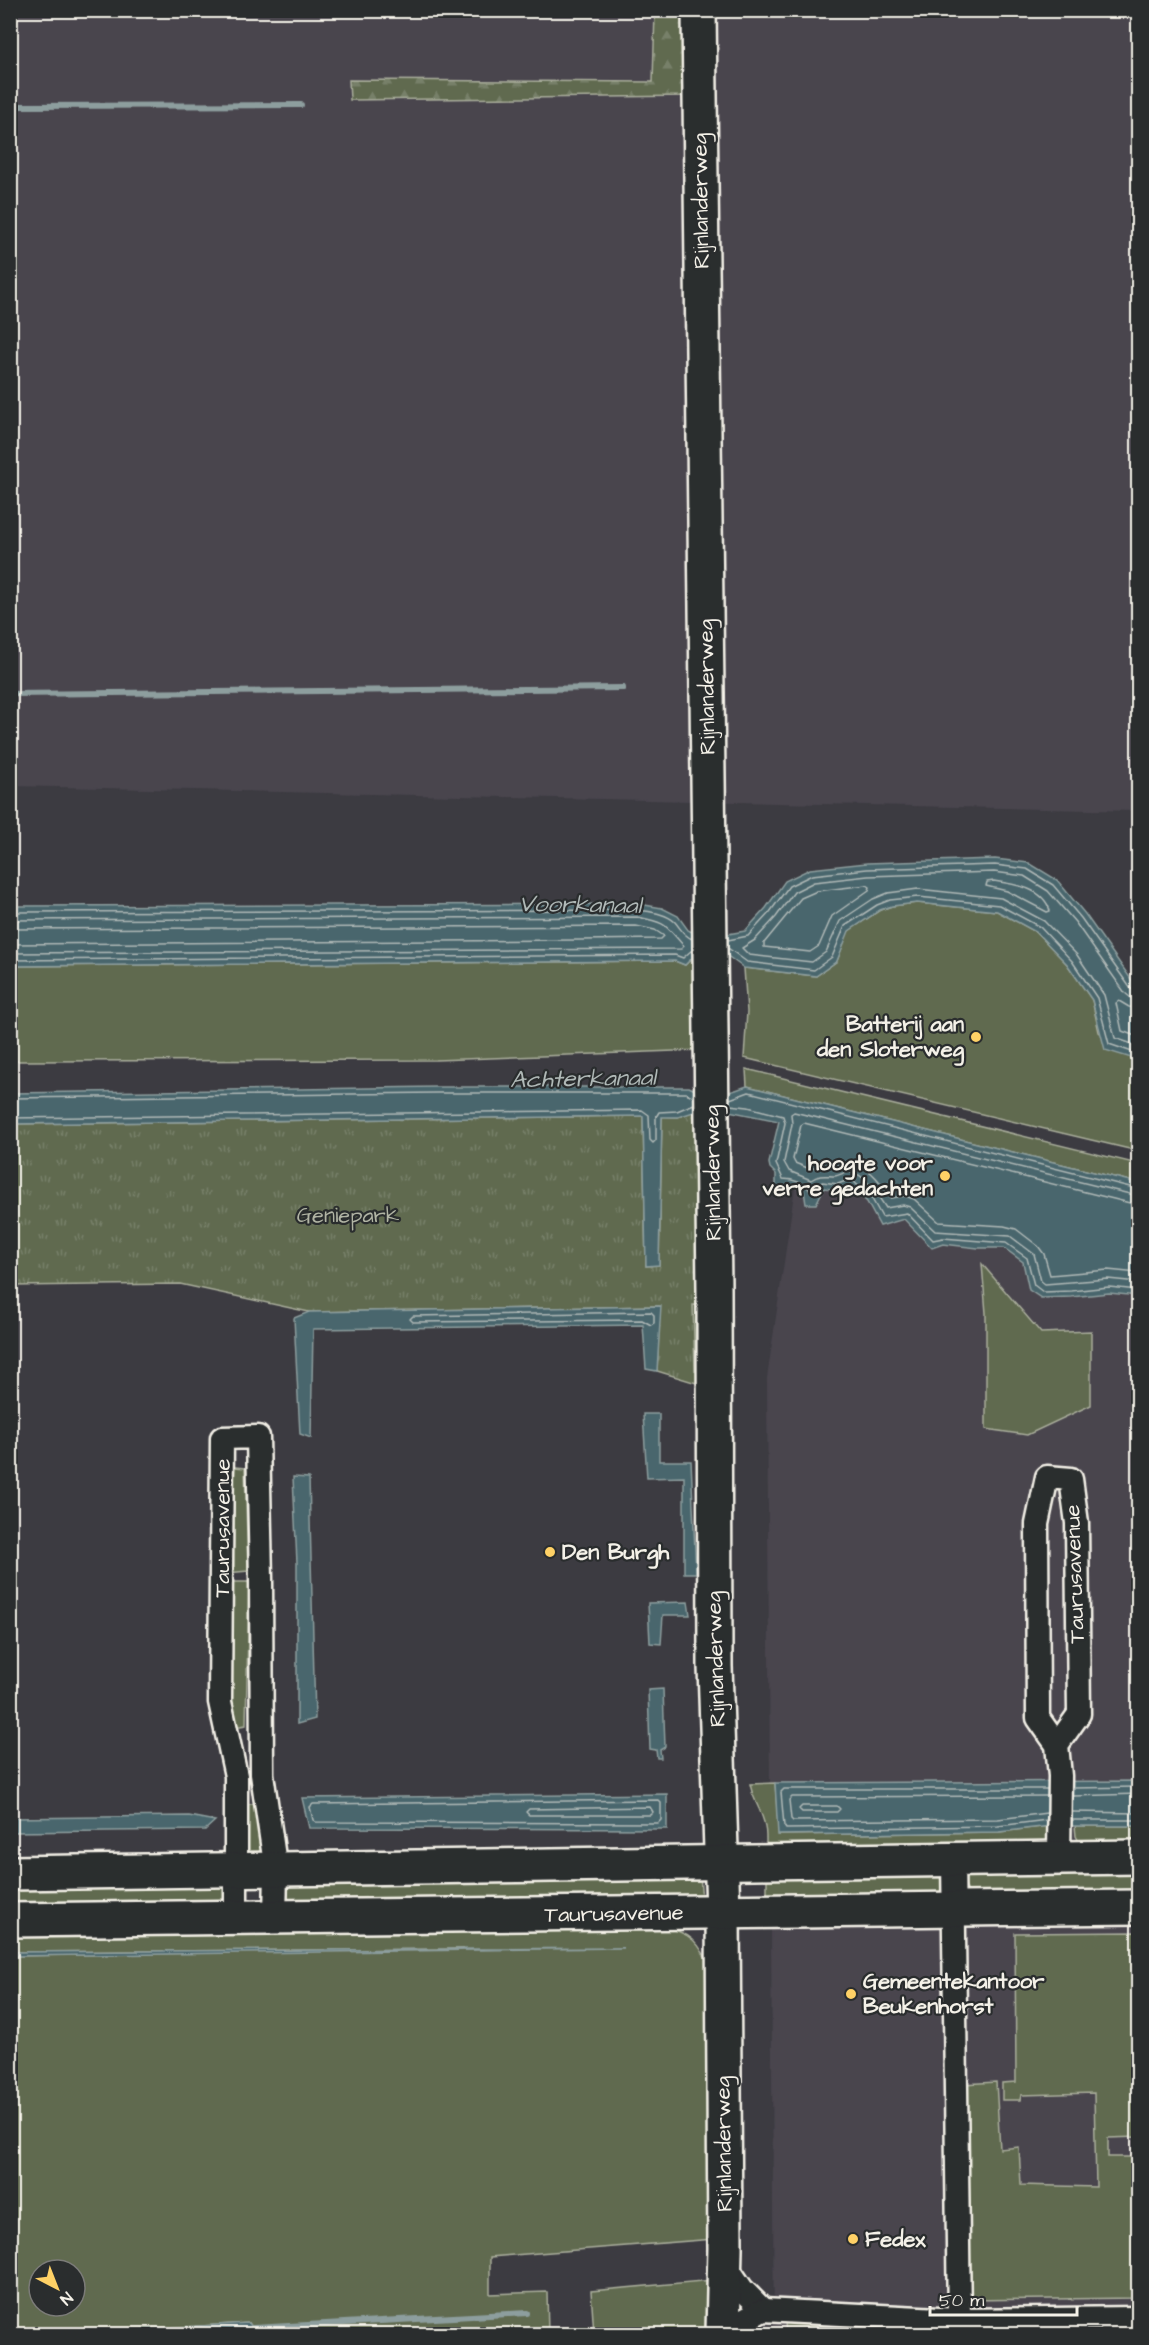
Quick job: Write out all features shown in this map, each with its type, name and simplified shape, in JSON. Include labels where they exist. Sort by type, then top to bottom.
[{"type":"street","name":"Rijnlanderweg","points":[[699,10],[711,926],[714,1591],[723,1911],[725,2264],[723,2333]]},
{"type":"street","name":"Taurusavenue","points":[[236,1917],[236,1776],[220,1702],[222,1438],[258,1437],[262,1774],[276,1871],[275,1917]]},
{"type":"street","name":"Taurusavenue","points":[[1057,1745],[1079,1714],[1077,1523],[1071,1479],[1047,1478],[1037,1524],[1038,1718],[1057,1745],[1060,1776],[1059,1844]]},
{"type":"street","points":[[10,1873],[276,1871],[953,1858],[1059,1844],[1138,1857]]},
{"type":"street","points":[[953,1858],[959,2320]]},
{"type":"street","name":"Taurusavenue","points":[[10,1920],[1138,1907]]},
{"type":"street","points":[[725,2264],[742,2289],[764,2310]]},
{"type":"street","points":[[723,2333],[764,2310],[959,2320],[1138,2318]]},
{"type":"shaded area","points":[[11,11],[1138,11],[1138,811],[11,786]]},
{"type":"shaded area","points":[[799,1160],[1138,1269],[1138,2334],[774,2334],[767,1378]]},
{"type":"green space","points":[[655,11],[688,11],[689,96],[350,100],[349,80],[653,82]]},
{"type":"green space","points":[[917,903],[997,911],[1036,932],[1067,964],[1092,1000],[1099,1032],[1138,1060],[1138,1151],[744,1058],[747,1012],[744,968],[816,976],[837,961],[848,931],[880,910]]},
{"type":"green space","points":[[702,948],[701,1050],[436,1060],[11,1061],[10,966],[675,961],[685,965]]},
{"type":"green space","points":[[746,1069],[1138,1164],[1138,1183],[747,1086]]},
{"type":"green space","name":"Geniepark","points":[[703,1108],[703,1305],[693,1305],[695,1371],[702,1373],[703,1385],[657,1371],[660,1306],[309,1312],[180,1284],[11,1286],[10,1124],[643,1116],[646,1266],[659,1265],[662,1116],[678,1117]]},
{"type":"green space","points":[[982,1264],[1041,1333],[1091,1331],[1091,1405],[1027,1435],[986,1429],[986,1313]]},
{"type":"green space","points":[[693,1305],[703,1305],[702,1373],[695,1371]]},
{"type":"green space","points":[[235,1467],[245,1468],[248,1571],[227,1573]]},
{"type":"green space","points":[[225,1582],[249,1582],[246,1725],[234,1727],[228,1701]]},
{"type":"green space","points":[[775,1783],[779,1835],[999,1832],[1050,1826],[1051,1835],[1048,1843],[766,1851],[765,1825],[750,1784]]},
{"type":"green space","points":[[243,1804],[259,1804],[265,1853],[246,1853]]},
{"type":"green space","points":[[1075,1826],[1138,1826],[1138,1848],[1080,1843],[1076,1836]]},
{"type":"green space","points":[[1138,1865],[1138,1898],[970,1895],[965,1883],[970,1872]]},
{"type":"green space","points":[[767,1870],[937,1871],[942,1876],[943,1890],[938,1896],[767,1902]]},
{"type":"green space","points":[[700,1874],[702,1902],[287,1903],[282,1885]]},
{"type":"green space","points":[[220,1879],[231,1888],[229,1900],[222,1906],[11,1909],[10,1881]]},
{"type":"green space","points":[[660,1927],[680,1932],[687,1935],[698,1946],[712,1971],[714,2239],[490,2257],[490,2294],[547,2292],[548,2334],[231,2334],[256,2332],[249,2323],[70,2334],[11,2334],[11,1956],[464,1949],[11,1952],[10,1931]]},
{"type":"green space","points":[[1138,1932],[1138,2137],[1108,2138],[1108,2157],[1138,2157],[1138,2298],[969,2300],[964,2084],[996,2082],[1000,2149],[1019,2147],[1021,2185],[1096,2187],[1094,2093],[1021,2095],[1020,2100],[1002,2100],[1002,2083],[1016,2082],[1015,1933]]},
{"type":"green space","points":[[713,2280],[713,2334],[594,2334],[591,2291]]},
{"type":"green space","points":[[785,2322],[949,2332],[1138,2330],[1138,2334],[786,2334]]},
{"type":"water","name":"Voorkanaal","points":[[995,859],[1029,863],[1057,880],[1085,914],[1138,989],[1138,1060],[1105,1050],[1092,1000],[1067,964],[1036,932],[997,911],[917,903],[880,910],[849,931],[837,961],[816,976],[744,968],[722,952],[702,948],[685,965],[675,961],[11,966],[10,906],[639,904],[662,908],[678,916],[688,930],[702,938],[719,938],[745,931],[766,908],[785,881],[810,869],[867,863]]},
{"type":"water","points":[[747,1086],[1138,1183],[1138,1296],[1109,1293],[1041,1298],[1029,1290],[1023,1262],[1004,1248],[943,1244],[932,1248],[904,1219],[880,1226],[867,1202],[850,1185],[838,1190],[824,1188],[816,1204],[806,1204],[804,1191],[789,1184],[776,1192],[776,1174],[770,1168],[769,1163],[779,1121],[709,1107],[678,1117],[662,1117],[659,1265],[646,1266],[643,1116],[11,1124],[10,1093],[437,1087],[689,1087],[704,1094],[718,1095]]},
{"type":"water","points":[[661,1306],[657,1371],[646,1369],[643,1325],[313,1329],[311,1438],[300,1434],[294,1318],[309,1312]]},
{"type":"water","points":[[643,1414],[659,1414],[659,1461],[691,1461],[696,1573],[684,1573],[684,1477],[647,1478]]},
{"type":"water","points":[[293,1477],[309,1478],[315,1719],[297,1724],[297,1563]]},
{"type":"water","points":[[688,1602],[690,1615],[663,1615],[661,1644],[650,1643],[648,1603]]},
{"type":"water","points":[[663,1689],[665,1747],[660,1750],[661,1758],[657,1758],[656,1750],[650,1749],[648,1690]]},
{"type":"water","points":[[1138,1781],[1138,1826],[1051,1826],[999,1832],[778,1835],[775,1783]]},
{"type":"water","points":[[667,1794],[667,1829],[309,1828],[302,1798]]},
{"type":"water","points":[[189,1816],[215,1821],[205,1830],[11,1832],[11,1818]]},
{"type":"water","points":[[624,1948],[11,1956],[10,1956],[11,1952]]},
{"type":"water","points":[[249,2323],[256,2332],[70,2334]]},
{"type":"waterway","points":[[10,106],[301,105]]},
{"type":"waterway","points":[[10,694],[623,688]]},
{"type":"waterway","points":[[253,2328],[527,2313]]},
{"type":"place","name":"Batterij aan den Sloterweg","points":[[976,1037]]},
{"type":"place","name":"hoogte voor verre gedachten","points":[[945,1176]]},
{"type":"place","name":"Den Burgh","points":[[550,1552]]},
{"type":"place","name":"Gemeentekantoor Beukenhorst","points":[[851,1994]]},
{"type":"place","name":"Fedex","points":[[853,2239]]},
{"type":"water label","name":"Achterkanaal","points":[[583,1079]]}]
